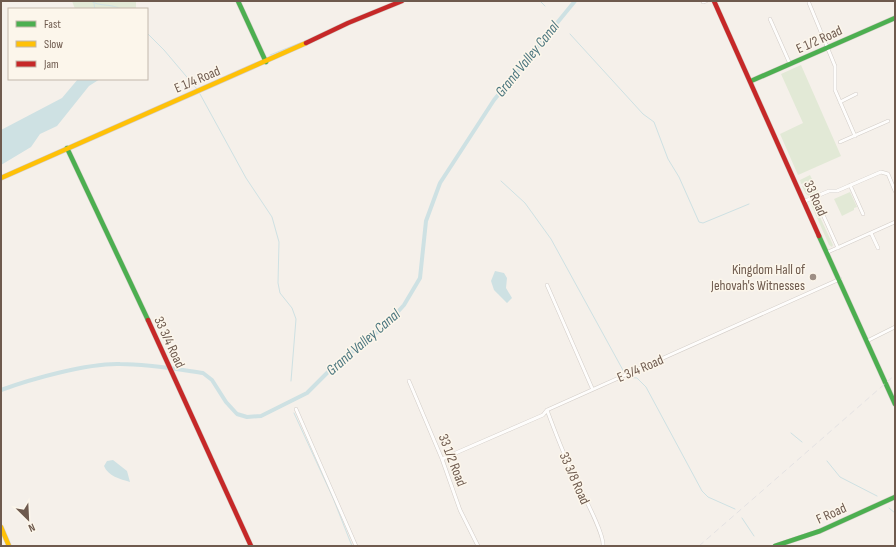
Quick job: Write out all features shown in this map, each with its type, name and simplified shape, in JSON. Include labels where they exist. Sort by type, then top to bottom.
[{"type":"street","points":[[238,1],[266,62]]},
{"type":"street","name":"E 1/4 Road","points":[[1,178],[266,62],[348,23],[402,1]]},
{"type":"street","name":"33 Road","points":[[714,1],[894,401]]},
{"type":"street","points":[[809,3],[835,66],[835,90],[855,136]]},
{"type":"street","name":"E 1/2 Road","points":[[751,82],[895,18]]},
{"type":"street","points":[[770,19],[790,64]]},
{"type":"street","points":[[840,102],[856,94]]},
{"type":"street","points":[[840,142],[888,121]]},
{"type":"street","name":"33 3/4 Road","points":[[67,148],[169,365],[251,546]]},
{"type":"street","points":[[805,201],[881,172],[888,174],[895,190]]},
{"type":"street","points":[[850,185],[863,214]]},
{"type":"street","points":[[815,197],[838,248]]},
{"type":"street","points":[[828,252],[895,222]]},
{"type":"street","points":[[871,233],[878,248]]},
{"type":"street","name":"E 3/4 Road","points":[[442,459],[543,415],[547,410],[592,388],[840,279]]},
{"type":"street","points":[[547,285],[592,388]]},
{"type":"street","points":[[867,341],[895,327]]},
{"type":"street","name":"33 1/2 Road","points":[[409,381],[442,459],[460,510],[478,546]]},
{"type":"street","points":[[296,409],[356,546]]},
{"type":"street","name":"33 3/8 Road","points":[[547,410],[570,467],[596,523],[603,546]]},
{"type":"street","name":"F Road","points":[[775,546],[820,530],[895,497]]},
{"type":"street","points":[[1,527],[9,546]]},
{"type":"green space","points":[[72,1],[136,1],[136,8],[75,8]]},
{"type":"green space","points":[[801,65],[841,156],[798,175],[780,134],[803,123],[781,74]]},
{"type":"green space","points":[[810,175],[818,191],[809,196],[806,194],[802,186],[805,185],[804,183],[801,184],[800,180]]},
{"type":"green space","points":[[850,192],[857,207],[842,216],[834,199]]},
{"type":"green space","points":[[811,201],[813,202],[833,245],[832,247],[829,245]]},
{"type":"shaded area","points":[[77,80],[98,80],[89,86],[57,126],[40,134],[31,147],[1,165],[1,130],[62,98]]},
{"type":"shaded area","points":[[495,271],[504,273],[507,278],[506,288],[512,298],[507,303],[494,290],[491,281]]},
{"type":"shaded area","points":[[113,460],[127,471],[130,482],[115,477],[108,472],[104,466],[107,461]]},
{"type":"waterway","points":[[91,1],[94,3],[119,8]]},
{"type":"waterway","points":[[540,1],[545,6]]},
{"type":"waterway","name":"Grand Valley Canal","points":[[1,390],[28,381],[76,369],[107,364],[130,364],[203,373],[212,380],[226,402],[237,414],[247,417],[261,416],[307,393],[333,367],[385,326],[404,305],[420,278],[426,221],[440,183],[494,100],[575,1]]},
{"type":"waterway","points":[[94,4],[95,8]]},
{"type":"waterway","points":[[148,34],[164,50],[197,89]]},
{"type":"waterway","points":[[570,34],[643,114],[654,122],[668,159],[679,177],[699,222],[703,223],[749,204]]},
{"type":"waterway","points":[[270,55],[300,43]]},
{"type":"waterway","points":[[200,94],[246,178],[272,217],[279,242],[278,283],[280,293],[292,308],[296,319],[291,381]]},
{"type":"waterway","points":[[501,181],[525,203],[551,239],[624,372]]},
{"type":"waterway","points":[[627,377],[637,378],[646,387],[702,491],[708,497],[735,509]]},
{"type":"waterway","points":[[294,413],[333,498],[352,546]]},
{"type":"waterway","points":[[791,433],[802,442]]},
{"type":"waterway","points":[[827,461],[840,477],[877,496]]},
{"type":"waterway","points":[[889,508],[895,513]]},
{"type":"waterway","points":[[742,518],[754,536]]},
{"type":"railway","points":[[699,546],[895,375]]},
{"type":"traffic: fast","points":[[238,1],[266,62]]},
{"type":"traffic: fast","points":[[751,81],[895,18]]},
{"type":"traffic: fast","points":[[67,148],[148,320]]},
{"type":"traffic: fast","points":[[819,236],[895,404]]},
{"type":"traffic: fast","points":[[775,546],[820,531],[895,497]]},
{"type":"traffic: slow","points":[[1,178],[306,43]]},
{"type":"traffic: slow","points":[[1,527],[9,546]]},
{"type":"traffic: jam","points":[[306,43],[348,23],[402,1]]},
{"type":"traffic: jam","points":[[714,1],[819,236]]},
{"type":"traffic: jam","points":[[148,320],[251,546]]},
{"type":"place","name":"Kingdom Hall of Jehovah's Witnesses","points":[[813,277]]}]
